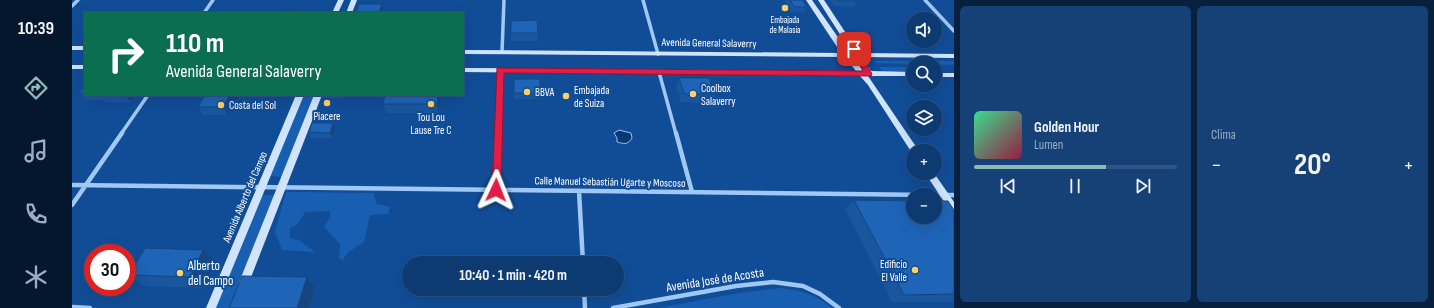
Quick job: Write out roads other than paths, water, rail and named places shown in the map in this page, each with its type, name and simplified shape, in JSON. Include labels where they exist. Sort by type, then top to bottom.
[{"type":"main road","points":[[335,12],[341,0]]},
{"type":"main road","points":[[349,12],[354,0]]},
{"type":"main road","points":[[810,0],[847,55],[865,74],[910,144]]},
{"type":"main road","points":[[821,0],[858,56],[865,74]]},
{"type":"main road","points":[[72,48],[84,48]]},
{"type":"main road","name":"Avenida General Salaverry","points":[[464,52],[954,56]]},
{"type":"main road","points":[[72,67],[84,67]]},
{"type":"main road","points":[[464,70],[906,74]]},
{"type":"main road","points":[[942,75],[954,75]]},
{"type":"main road","name":"Avenida Alberto del Campo","points":[[211,308],[300,96]]},
{"type":"main road","points":[[239,294],[318,96]]},
{"type":"main road","points":[[942,199],[954,209]]},
{"type":"street","points":[[72,6],[78,0]]},
{"type":"street","points":[[205,12],[213,0]]},
{"type":"street","points":[[502,52],[504,0]]},
{"type":"street","points":[[643,0],[658,54]]},
{"type":"street","points":[[925,0],[954,32]]},
{"type":"street","points":[[496,190],[500,70]]},
{"type":"street","points":[[659,72],[692,192]]},
{"type":"street","points":[[72,205],[147,96]]},
{"type":"street","name":"Calle Manuel Sebastián Ugarte y Moscoso","points":[[72,185],[906,195]]},
{"type":"street","points":[[579,191],[583,256]]},
{"type":"street","name":"Calle Manuel Sebastián Ugarte y Moscoso","points":[[942,195],[954,195]]},
{"type":"street","name":"Avenida José de Acosta","points":[[613,308],[746,284],[780,282],[798,285],[812,290],[822,295],[839,308]]},
{"type":"street","points":[[584,296],[585,308]]},
{"type":"street","points":[[72,307],[90,308]]},
{"type":"place","name":"Embajada de Malasia","points":[[785,8]]},
{"type":"place","name":"BBVA","points":[[527,92]]},
{"type":"place","name":"Coolbox Salaverry","points":[[693,94]]},
{"type":"place","name":"Embajada de Suiza","points":[[566,96]]},
{"type":"place","name":"Piacere","points":[[327,103]]},
{"type":"place","name":"Tou Lou Lause Tre C","points":[[431,104]]},
{"type":"place","name":"Costa del Sol","points":[[221,105]]},
{"type":"place","name":"Edificio El Valle","points":[[915,270]]},
{"type":"place","name":"Alberto del Campo","points":[[180,273]]}]
